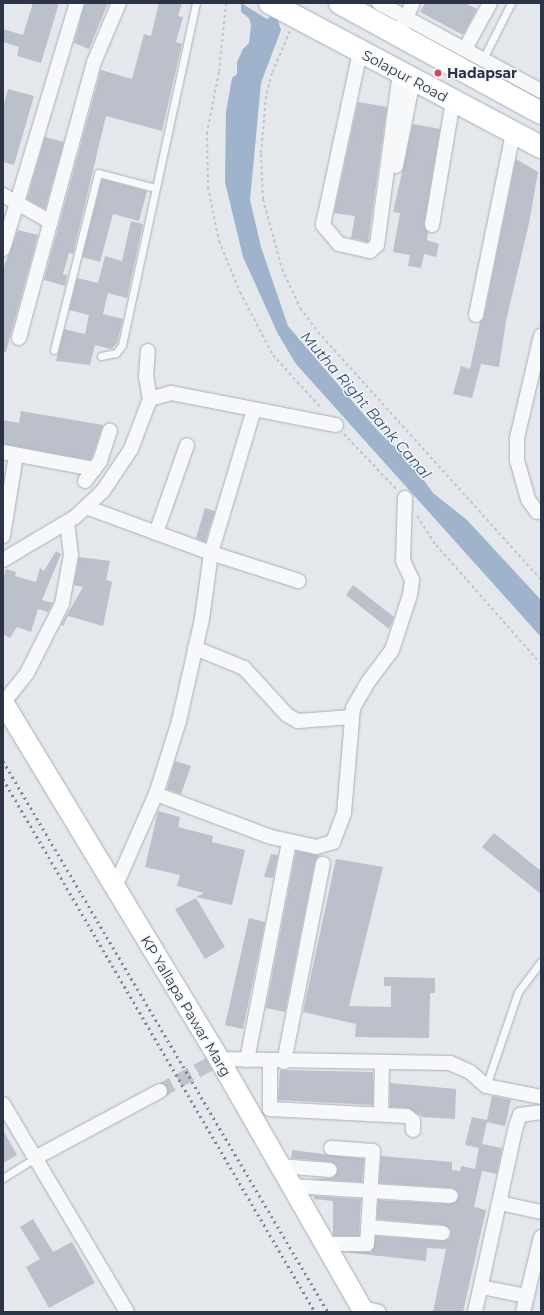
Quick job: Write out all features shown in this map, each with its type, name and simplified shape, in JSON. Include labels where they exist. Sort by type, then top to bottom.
[{"type":"highway","name":"Solapur Road","points":[[270,3],[541,147]]},
{"type":"highway","points":[[340,3],[402,26],[541,113]]},
{"type":"street","points":[[3,249],[77,3]]},
{"type":"street","points":[[19,338],[49,221],[94,62],[119,3]]},
{"type":"street","points":[[379,3],[402,26],[465,49],[541,91]]},
{"type":"street","points":[[402,26],[413,3]]},
{"type":"street","points":[[465,49],[490,3]]},
{"type":"street","points":[[360,52],[323,225],[339,244],[370,251],[377,245],[407,77]]},
{"type":"street","points":[[388,210],[407,77]]},
{"type":"street","points":[[432,225],[454,101]]},
{"type":"street","points":[[476,315],[513,132]]},
{"type":"street","points":[[3,195],[16,204],[49,221]]},
{"type":"street","points":[[537,512],[528,500],[517,460],[516,438],[541,336]]},
{"type":"street","points":[[3,560],[67,523],[103,491],[131,448],[150,399],[146,377],[148,351]]},
{"type":"street","points":[[150,399],[171,393],[336,425]]},
{"type":"street","points":[[115,887],[156,794],[179,721],[195,648],[211,554],[254,410]]},
{"type":"street","points":[[85,481],[94,469],[110,431]]},
{"type":"street","points":[[156,533],[187,445]]},
{"type":"street","points":[[3,536],[10,453],[94,469]]},
{"type":"street","points":[[156,794],[218,820],[289,842],[323,847],[336,838],[344,814],[353,708],[368,682],[392,650],[410,595],[412,580],[403,561],[405,498]]},
{"type":"street","points":[[86,507],[211,554],[299,581]]},
{"type":"street","points":[[3,702],[27,673],[62,604],[71,555],[67,523]]},
{"type":"street","points":[[195,648],[228,659],[244,668],[287,715],[298,721],[352,716]]},
{"type":"street","name":"KP Yallapa Pawar Marg","points":[[3,702],[219,1059],[325,1244],[368,1311]]},
{"type":"street","points":[[247,1060],[289,842]]},
{"type":"street","points":[[323,864],[277,1061],[270,1108],[381,1113],[411,1117],[413,1130]]},
{"type":"street","points":[[219,1059],[450,1063],[470,1072],[486,1086],[541,1097]]},
{"type":"street","points":[[381,1113],[382,1062]]},
{"type":"street","points":[[35,1158],[160,1091]]},
{"type":"street","points":[[3,1104],[127,1312]]},
{"type":"street","points":[[475,1312],[520,1115],[541,1112]]},
{"type":"street","points":[[325,1244],[367,1244],[373,1151],[331,1148]]},
{"type":"street","points":[[280,1166],[330,1170]]},
{"type":"street","points":[[292,1186],[451,1196]]},
{"type":"street","points":[[500,1202],[541,1212]]},
{"type":"street","points":[[368,1227],[443,1233]]},
{"type":"street","points":[[523,1312],[541,1237]]},
{"type":"street","points":[[481,1286],[527,1296]]},
{"type":"lane","points":[[101,356],[116,353],[122,346],[196,3]]},
{"type":"lane","points":[[483,59],[511,3]]},
{"type":"lane","points":[[54,350],[98,173],[156,188]]},
{"type":"lane","points":[[384,232],[388,210]]},
{"type":"lane","points":[[486,1086],[518,992],[541,961]]},
{"type":"lane","points":[[3,1178],[35,1158]]},
{"type":"path","points":[[226,3],[219,72],[207,132],[208,188],[219,241],[240,292],[273,355],[405,498],[436,545],[541,664]]},
{"type":"path","points":[[293,15],[272,73],[266,96],[261,154],[263,199],[282,269],[300,308],[318,332],[541,580]]},
{"type":"water","points":[[241,3],[267,19],[273,15],[277,17],[281,30],[261,83],[250,200],[261,247],[288,326],[378,431],[410,461],[433,493],[467,520],[541,600],[541,637],[296,364],[278,334],[243,257],[225,182],[226,112],[232,78],[237,74],[237,62],[243,49],[249,43],[251,26],[249,18],[241,12]]},
{"type":"building","points":[[33,3],[59,3],[41,63],[17,56],[19,47],[3,42],[3,29],[23,35]]},
{"type":"building","points":[[85,3],[108,3],[89,49],[74,43]]},
{"type":"building","points":[[159,3],[182,3],[178,16],[183,17],[176,42],[182,44],[162,131],[106,116],[73,254],[69,253],[63,274],[67,275],[65,286],[44,280],[101,70],[132,79],[144,34],[151,36]]},
{"type":"building","points":[[425,3],[465,3],[477,9],[463,35],[420,12]]},
{"type":"building","points":[[8,89],[34,96],[14,165],[3,162],[3,108]]},
{"type":"building","points":[[358,102],[387,107],[368,242],[351,238],[355,216],[334,213]]},
{"type":"building","points":[[413,124],[440,129],[424,224],[428,232],[427,240],[439,244],[436,257],[424,254],[421,268],[408,266],[410,255],[393,252],[400,213],[393,212]]},
{"type":"building","points":[[45,137],[64,142],[45,209],[27,199]]},
{"type":"building","points":[[516,159],[538,172],[529,223],[506,321],[499,367],[481,364],[472,398],[453,394],[461,366],[470,369],[480,322],[484,317]]},
{"type":"building","points":[[102,179],[147,191],[139,221],[113,214],[100,262],[82,257]]},
{"type":"building","points":[[131,221],[143,224],[127,298],[108,293],[103,314],[123,319],[117,343],[111,349],[95,345],[90,365],[56,361],[64,329],[85,334],[89,315],[69,310],[77,278],[98,283],[105,256],[122,261]]},
{"type":"building","points":[[18,230],[38,235],[6,352],[3,352],[3,269]]},
{"type":"building","points":[[21,411],[103,425],[90,460],[3,444],[3,420],[19,423]]},
{"type":"building","points":[[205,508],[215,511],[205,542],[196,538]]},
{"type":"building","points":[[56,551],[61,554],[42,600],[53,603],[48,612],[38,609],[31,632],[17,627],[10,638],[3,634],[3,579],[6,569],[16,572],[15,576],[36,582],[40,568],[44,571]]},
{"type":"building","points":[[79,557],[110,561],[106,580],[112,582],[103,626],[68,616],[63,626],[61,625],[83,587],[74,585]]},
{"type":"building","points":[[353,585],[394,617],[389,629],[346,595]]},
{"type":"building","points":[[175,761],[191,766],[181,794],[167,789]]},
{"type":"building","points":[[158,811],[180,817],[178,827],[213,836],[212,842],[245,850],[232,905],[196,897],[204,893],[177,886],[180,875],[145,867]]},
{"type":"building","points":[[494,833],[541,871],[541,894],[482,847]]},
{"type":"building","points":[[296,851],[319,855],[315,862],[285,1012],[266,1008]]},
{"type":"building","points":[[271,854],[278,855],[273,878],[264,877]]},
{"type":"building","points":[[336,859],[383,867],[349,1006],[391,1007],[391,986],[384,986],[384,977],[435,978],[435,993],[430,993],[429,1038],[355,1037],[356,1024],[303,1012]]},
{"type":"building","points":[[196,898],[225,947],[205,959],[175,909]]},
{"type":"building","points":[[249,918],[265,922],[243,1029],[225,1025]]},
{"type":"building","points":[[280,1070],[373,1072],[373,1105],[278,1100]]},
{"type":"building","points":[[390,1083],[456,1089],[455,1119],[423,1117],[408,1108],[390,1107]]},
{"type":"building","points":[[492,1096],[511,1100],[505,1126],[487,1122],[482,1144],[502,1148],[497,1174],[482,1171],[474,1207],[486,1210],[463,1312],[433,1312],[446,1249],[427,1248],[426,1261],[343,1252],[371,1252],[376,1236],[442,1241],[450,1238],[451,1230],[444,1225],[377,1219],[378,1200],[450,1204],[459,1197],[458,1192],[452,1188],[379,1183],[381,1156],[452,1162],[452,1170],[460,1171],[461,1166],[475,1169],[479,1148],[465,1145],[472,1117],[487,1120]]},
{"type":"building","points":[[3,1130],[17,1155],[3,1163]]},
{"type":"building","points":[[292,1150],[364,1159],[362,1182],[309,1179],[333,1178],[338,1167],[331,1162],[291,1158]]},
{"type":"building","points":[[314,1196],[361,1199],[359,1236],[333,1236],[333,1201],[314,1199]]},
{"type":"building","points":[[33,1219],[53,1252],[72,1242],[95,1283],[49,1308],[26,1267],[40,1259],[20,1227]]},
{"type":"tunnel","points":[[160,1091],[219,1059]]},
{"type":"railway","points":[[3,761],[328,1312]]},
{"type":"railway","points":[[3,779],[315,1312]]},
{"type":"place","name":"Hadapsar","points":[[438,73]]},
{"type":"water label","name":"Mutha Right Bank Canal","points":[[366,405]]}]
